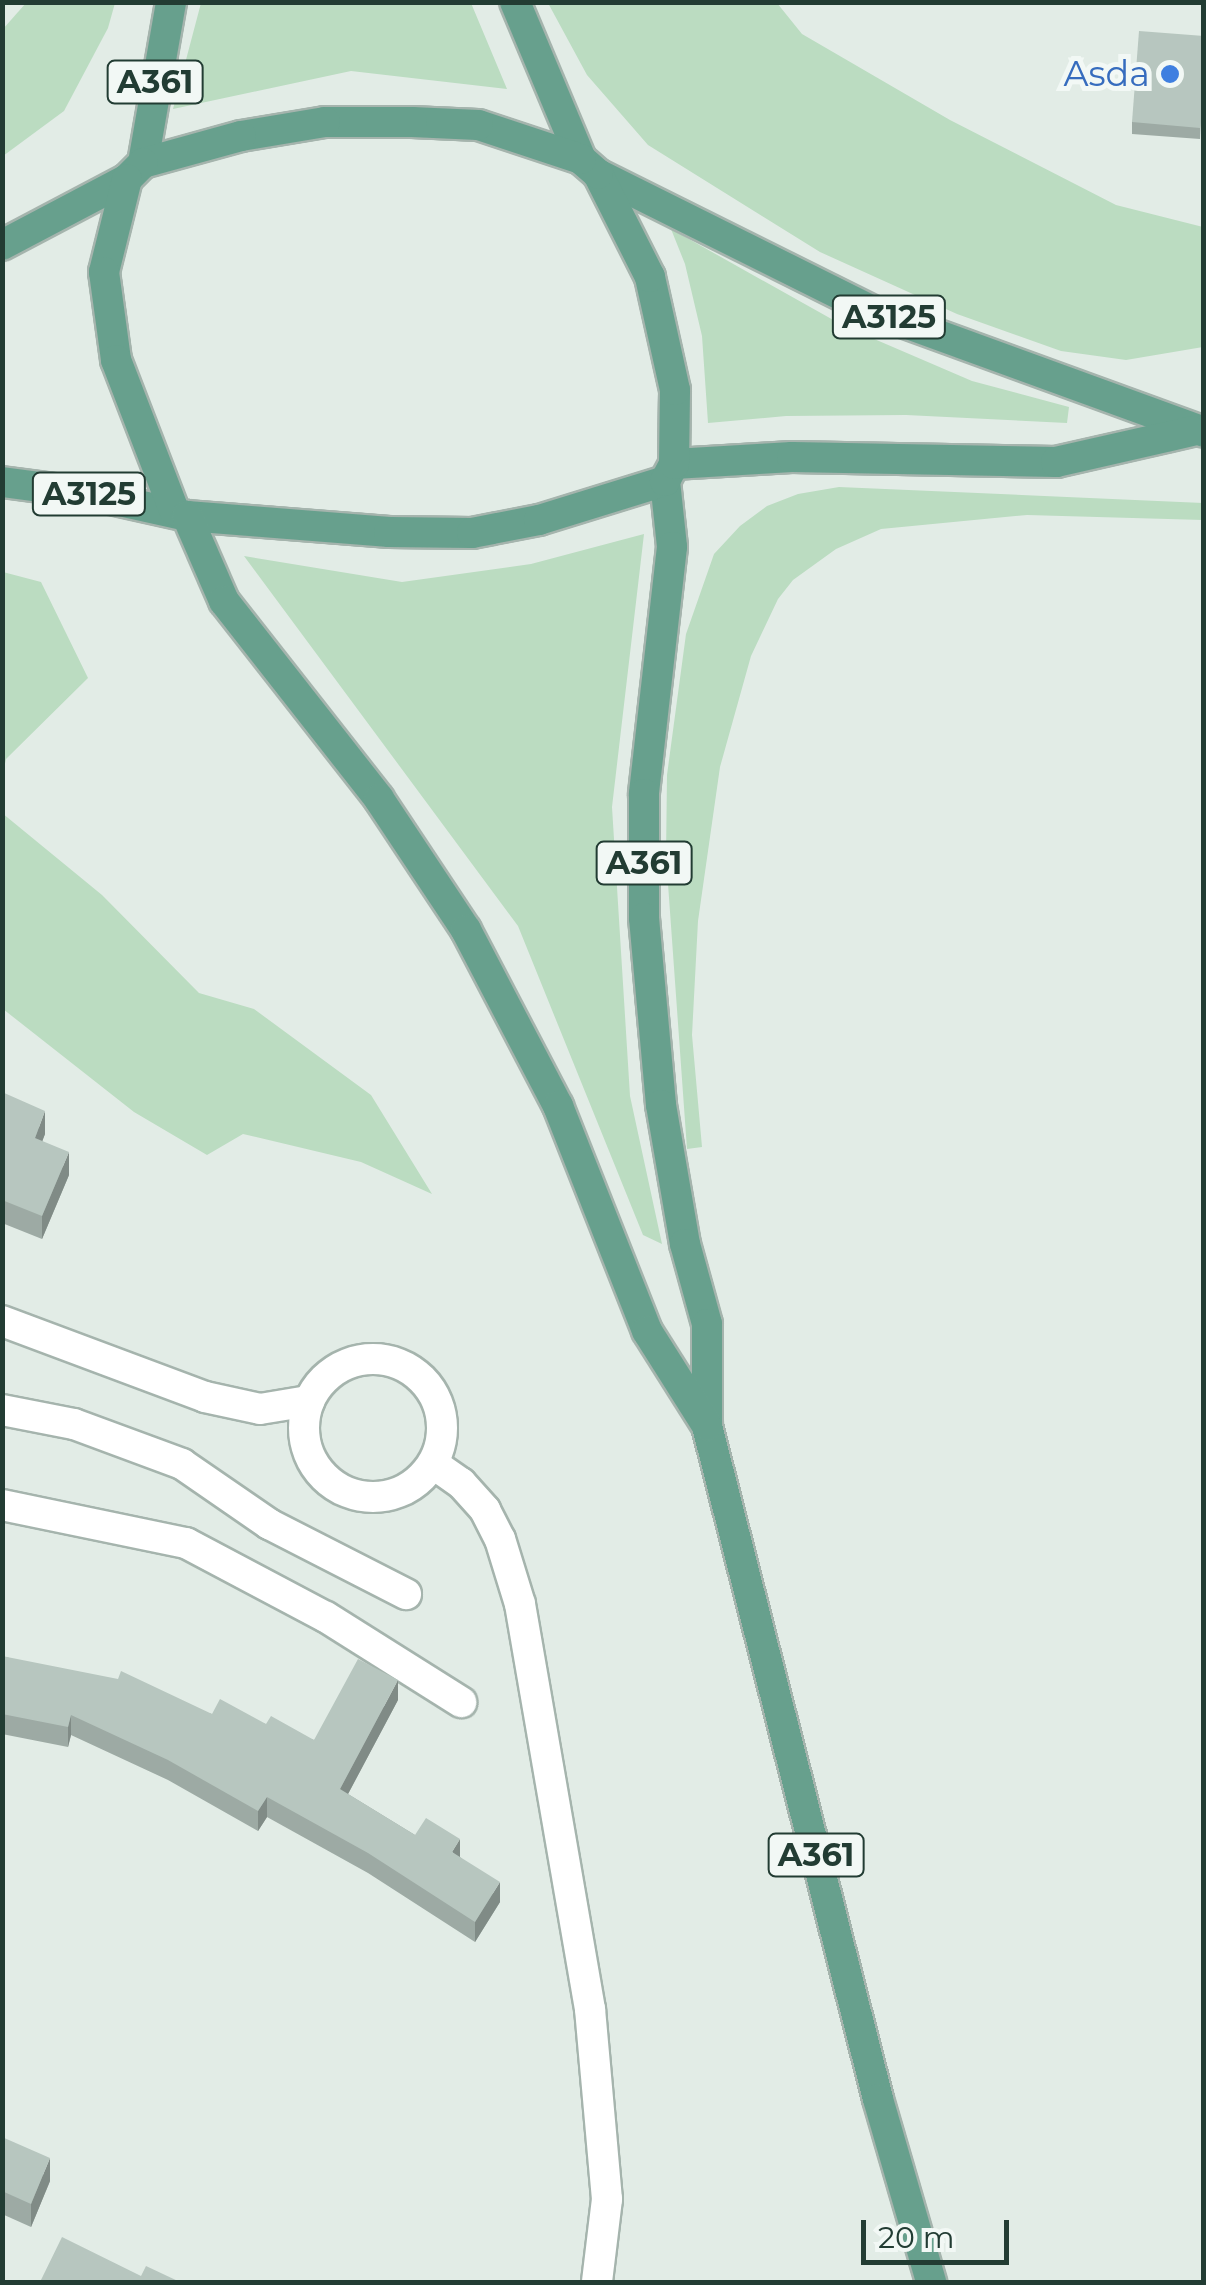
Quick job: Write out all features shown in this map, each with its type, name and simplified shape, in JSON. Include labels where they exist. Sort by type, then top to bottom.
[{"type":"main road","name":"A361","points":[[135,171],[171,2]]},
{"type":"main road","points":[[135,171],[104,272],[106,290],[116,360],[181,513],[389,532],[472,533],[539,520],[670,473],[674,390],[650,277],[590,166],[515,2]]},
{"type":"main road","points":[[2,245],[135,171],[240,136],[326,122],[478,125],[590,166]]},
{"type":"main road","name":"A3125","points":[[590,166],[875,312],[1198,431]]},
{"type":"main road","name":"A3125","points":[[670,473],[792,457],[1056,462],[1198,431]]},
{"type":"main road","name":"A361","points":[[670,473],[672,547],[644,794],[644,918],[661,1105],[684,1244],[707,1324],[707,1426],[878,2099],[930,2282]]},
{"type":"main road","name":"A3125","points":[[2,482],[181,513]]},
{"type":"main road","name":"A361","points":[[181,513],[224,600],[379,799],[466,930],[558,1106],[647,1331],[707,1426]]},
{"type":"street","points":[[2,1322],[205,1397],[260,1409],[309,1400]]},
{"type":"street","points":[[370,1358],[395,1361],[416,1373],[437,1400],[442,1423],[435,1465],[406,1489],[384,1496],[340,1489],[311,1458],[303,1425],[309,1400],[318,1384],[341,1366],[370,1358]]},
{"type":"street","points":[[2,1410],[74,1424],[182,1464],[269,1524],[406,1594]]},
{"type":"street","points":[[435,1465],[461,1483],[485,1510],[500,1540],[520,1604],[590,2009],[607,2200],[596,2282]]},
{"type":"street","points":[[2,1505],[186,1543],[326,1617],[461,1702]]},
{"type":"green space","points":[[26,3],[115,3],[108,28],[64,111],[3,156],[3,29]]},
{"type":"green space","points":[[201,3],[471,3],[507,89],[351,71],[173,109]]},
{"type":"green space","points":[[548,3],[777,3],[802,34],[950,120],[1116,205],[1203,227],[1203,347],[1126,360],[1061,351],[957,314],[820,252],[648,145],[587,75]]},
{"type":"green space","points":[[671,229],[844,326],[972,381],[1069,407],[1067,423],[906,415],[786,416],[708,423],[702,336],[685,264]]},
{"type":"green space","points":[[839,487],[1203,503],[1203,520],[1027,515],[881,529],[836,549],[793,580],[778,599],[751,656],[720,767],[698,921],[692,1035],[702,1147],[687,1149],[666,856],[667,775],[686,634],[714,554],[740,526],[767,506],[798,494]]},
{"type":"green space","points":[[644,534],[612,807],[630,1096],[662,1244],[643,1235],[518,926],[244,556],[402,582],[531,564]]},
{"type":"green space","points":[[3,572],[41,582],[88,678],[6,759],[3,773]]},
{"type":"green space","points":[[2,813],[102,895],[199,993],[254,1009],[371,1095],[432,1194],[361,1162],[243,1134],[207,1155],[134,1112],[3,1009]]},
{"type":"building","name":"Asda","points":[[1139,31],[1204,36],[1200,128],[1132,122]]},
{"type":"building","points":[[2,1092],[45,1111],[35,1138],[69,1152],[42,1216],[2,1200]]},
{"type":"building","points":[[2,1656],[118,1679],[121,1671],[212,1714],[220,1699],[266,1724],[271,1716],[314,1740],[358,1659],[398,1680],[340,1789],[415,1835],[426,1818],[460,1839],[452,1852],[500,1882],[475,1922],[368,1853],[267,1797],[258,1811],[168,1760],[71,1715],[68,1727],[2,1714]]},
{"type":"building","points":[[2,2137],[50,2158],[31,2204],[2,2191]]},
{"type":"building","points":[[62,2237],[141,2276],[146,2266],[180,2282],[40,2282]]},
{"type":"place","name":"Asda","points":[[1170,74]]}]
